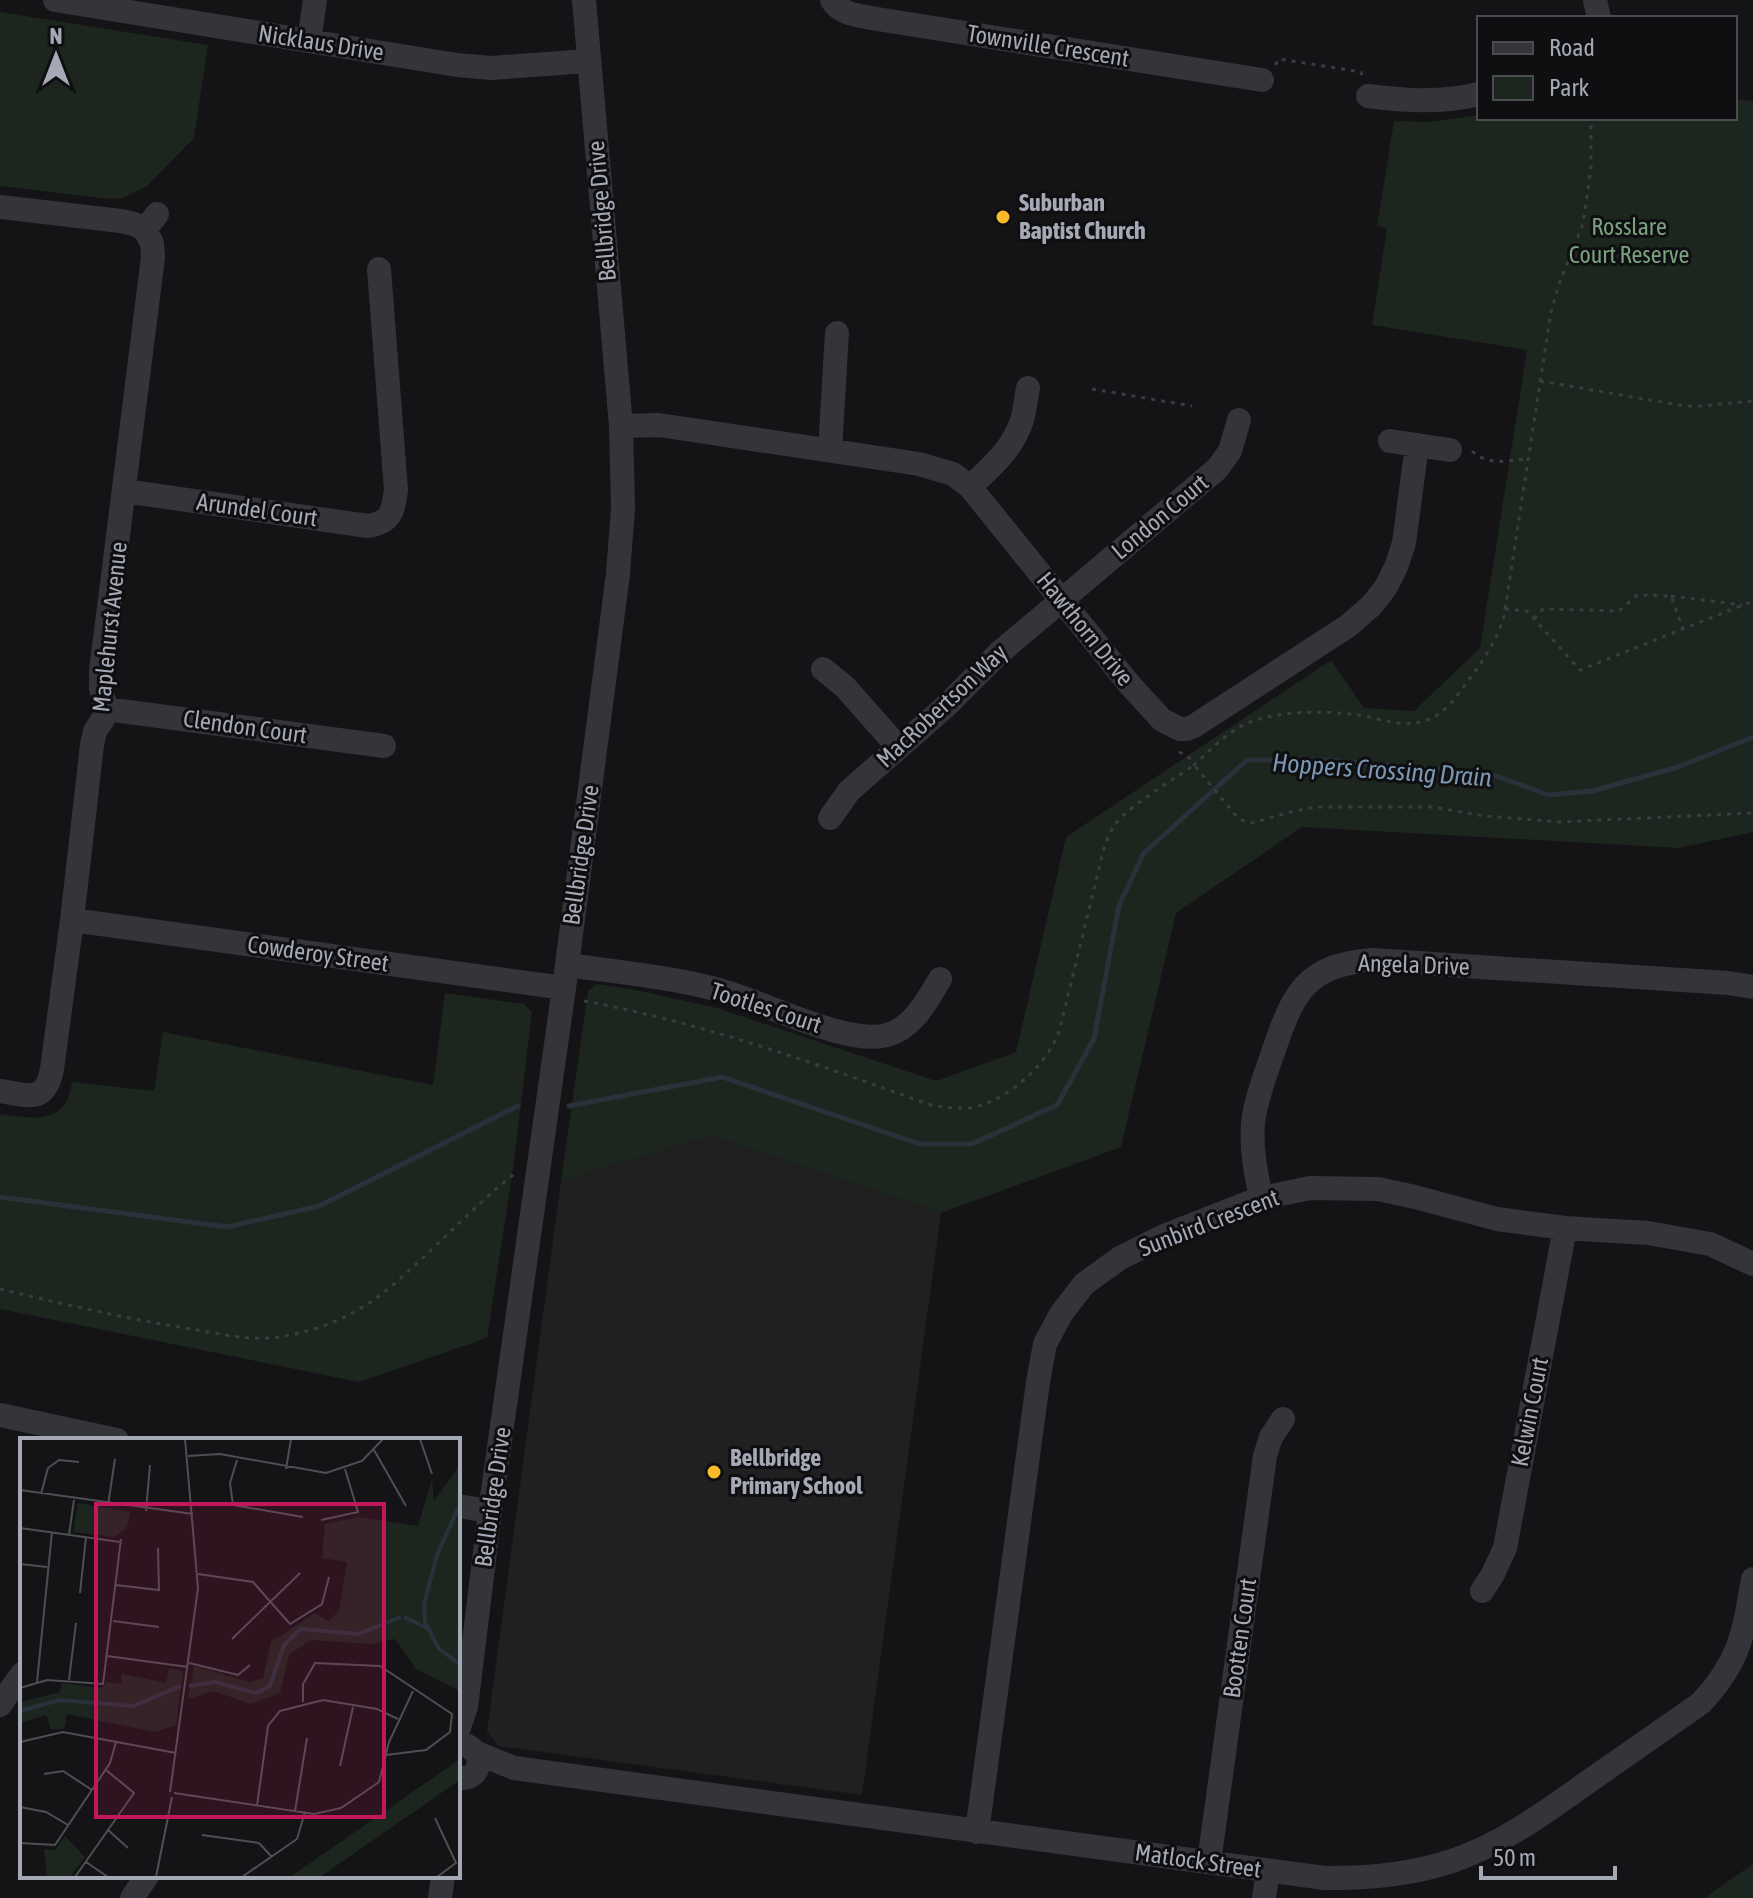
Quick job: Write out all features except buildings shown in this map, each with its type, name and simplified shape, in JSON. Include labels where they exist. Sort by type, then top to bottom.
[{"type":"street","points":[[309,41],[315,0]]},
{"type":"street","name":"Bellbridge Drive","points":[[465,1757],[490,1511],[565,977],[618,574],[623,508],[621,426],[584,0]]},
{"type":"street","name":"Nicklaus Drive","points":[[69,1],[457,65],[491,68],[588,61]]},
{"type":"street","name":"Townville Crescent","points":[[830,9],[1262,80]]},
{"type":"street","points":[[1368,96],[1431,102],[1477,95]]},
{"type":"street","name":"Maplehurst Avenue","points":[[0,207],[134,224],[151,222],[153,257],[101,671],[106,709],[92,745],[50,1081],[46,1089],[31,1095],[0,1091]]},
{"type":"street","name":"Arundel Court","points":[[124,491],[368,526],[395,525],[396,490],[379,269]]},
{"type":"street","points":[[830,450],[837,333]]},
{"type":"street","points":[[970,487],[1002,456],[1015,437],[1023,419],[1028,388]]},
{"type":"street","name":"London Court","points":[[1061,599],[1217,469],[1230,451],[1239,420]]},
{"type":"street","name":"Hawthorn Drive","points":[[621,426],[659,425],[928,466],[953,474],[970,487],[1130,685],[1162,720],[1172,727],[1187,729],[1348,626],[1372,605],[1391,577],[1404,543],[1417,445]]},
{"type":"street","points":[[1390,441],[1459,449]]},
{"type":"street","name":"MacRobertson Way","points":[[830,818],[849,791],[1061,599]]},
{"type":"street","points":[[823,669],[845,687],[898,747]]},
{"type":"street","name":"Clendon Court","points":[[106,709],[384,746]]},
{"type":"street","name":"Cowderoy Street","points":[[72,920],[565,977]]},
{"type":"street","name":"Angela Drive","points":[[1261,1198],[1254,1159],[1253,1124],[1261,1090],[1284,1021],[1297,995],[1312,979],[1332,966],[1373,960],[1753,987]]},
{"type":"street","name":"Tootles Court","points":[[565,977],[653,977],[724,991],[863,1038],[885,1036],[902,1029],[915,1016],[940,979]]},
{"type":"street","name":"Sunbird Crescent","points":[[977,1832],[1045,1344],[1061,1314],[1084,1284],[1120,1258],[1164,1236],[1261,1198],[1310,1188],[1378,1189],[1497,1219],[1565,1228],[1648,1233],[1710,1244],[1753,1264]]},
{"type":"street","name":"Kelwin Court","points":[[1482,1591],[1505,1548],[1565,1228]]},
{"type":"street","points":[[0,1415],[108,1438]]},
{"type":"street","name":"Bootten Court","points":[[1209,1862],[1265,1456],[1271,1437],[1283,1419]]},
{"type":"street","points":[[460,1506],[490,1511]]},
{"type":"street","name":"Matlock Street","points":[[465,1757],[514,1768],[1268,1871],[1325,1878],[1373,1878],[1452,1861],[1492,1845],[1530,1823],[1701,1703],[1735,1657],[1753,1579]]},
{"type":"street","points":[[0,1705],[20,1677]]},
{"type":"street","points":[[1264,1898],[1268,1871]]},
{"type":"street","points":[[132,1898],[146,1878]]},
{"type":"street","points":[[440,1898],[443,1878]]},
{"type":"path","points":[[1262,80],[1279,59],[1361,72],[1368,96]]},
{"type":"path","points":[[1172,748],[1188,756],[1194,765],[1235,729],[1251,721],[1288,714],[1350,714],[1409,724],[1422,722],[1444,711],[1479,667],[1501,628],[1505,609],[1551,312],[1583,224],[1591,168],[1591,120]]},
{"type":"path","points":[[1540,381],[1685,406],[1753,401]]},
{"type":"path","points":[[1092,389],[1192,406]]},
{"type":"path","points":[[1459,449],[1492,462],[1528,459]]},
{"type":"path","points":[[1534,619],[1543,609],[1619,611],[1637,595],[1745,605]]},
{"type":"path","points":[[1671,596],[1683,629]]},
{"type":"path","points":[[1505,609],[1527,611],[1580,670],[1753,601]]},
{"type":"shaded area","name":"Bellbridge Primary School","points":[[712,1136],[941,1213],[862,1795],[498,1746],[487,1731],[561,1181]]},
{"type":"green space","points":[[0,12],[208,45],[194,138],[147,186],[123,198],[0,186]]},
{"type":"green space","name":"Rosslare Court Reserve","points":[[1737,99],[1753,101],[1753,832],[1679,848],[1302,827],[1176,913],[1121,1147],[941,1213],[712,1136],[561,1181],[588,991],[597,984],[717,1008],[936,1081],[1016,1052],[1066,837],[1331,660],[1364,708],[1414,711],[1480,648],[1527,350],[1372,325],[1387,228],[1377,226],[1394,121],[1430,122],[1477,115],[1477,120],[1737,120]]},
{"type":"green space","points":[[445,993],[524,1004],[532,1012],[514,1162],[487,1338],[359,1382],[0,1309],[0,1114],[36,1117],[55,1113],[63,1107],[72,1082],[154,1091],[163,1032],[433,1085]]},
{"type":"green space","points":[[1753,1864],[1753,1898],[1704,1898]]},
{"type":"waterway","name":"Hoppers Crossing Drain","points":[[569,1106],[722,1077],[920,1144],[972,1144],[1057,1105],[1094,1039],[1119,905],[1144,853],[1247,760],[1324,760],[1491,774],[1548,795],[1592,791],[1678,767],[1753,737]]},
{"type":"waterway","name":"Hoppers Crossing Drain","points":[[0,1197],[227,1227],[319,1206],[518,1106]]},
{"type":"place","name":"Suburban Baptist Church","points":[[1003,217]]},
{"type":"place","name":"Bellbridge Primary School","points":[[714,1472]]}]
